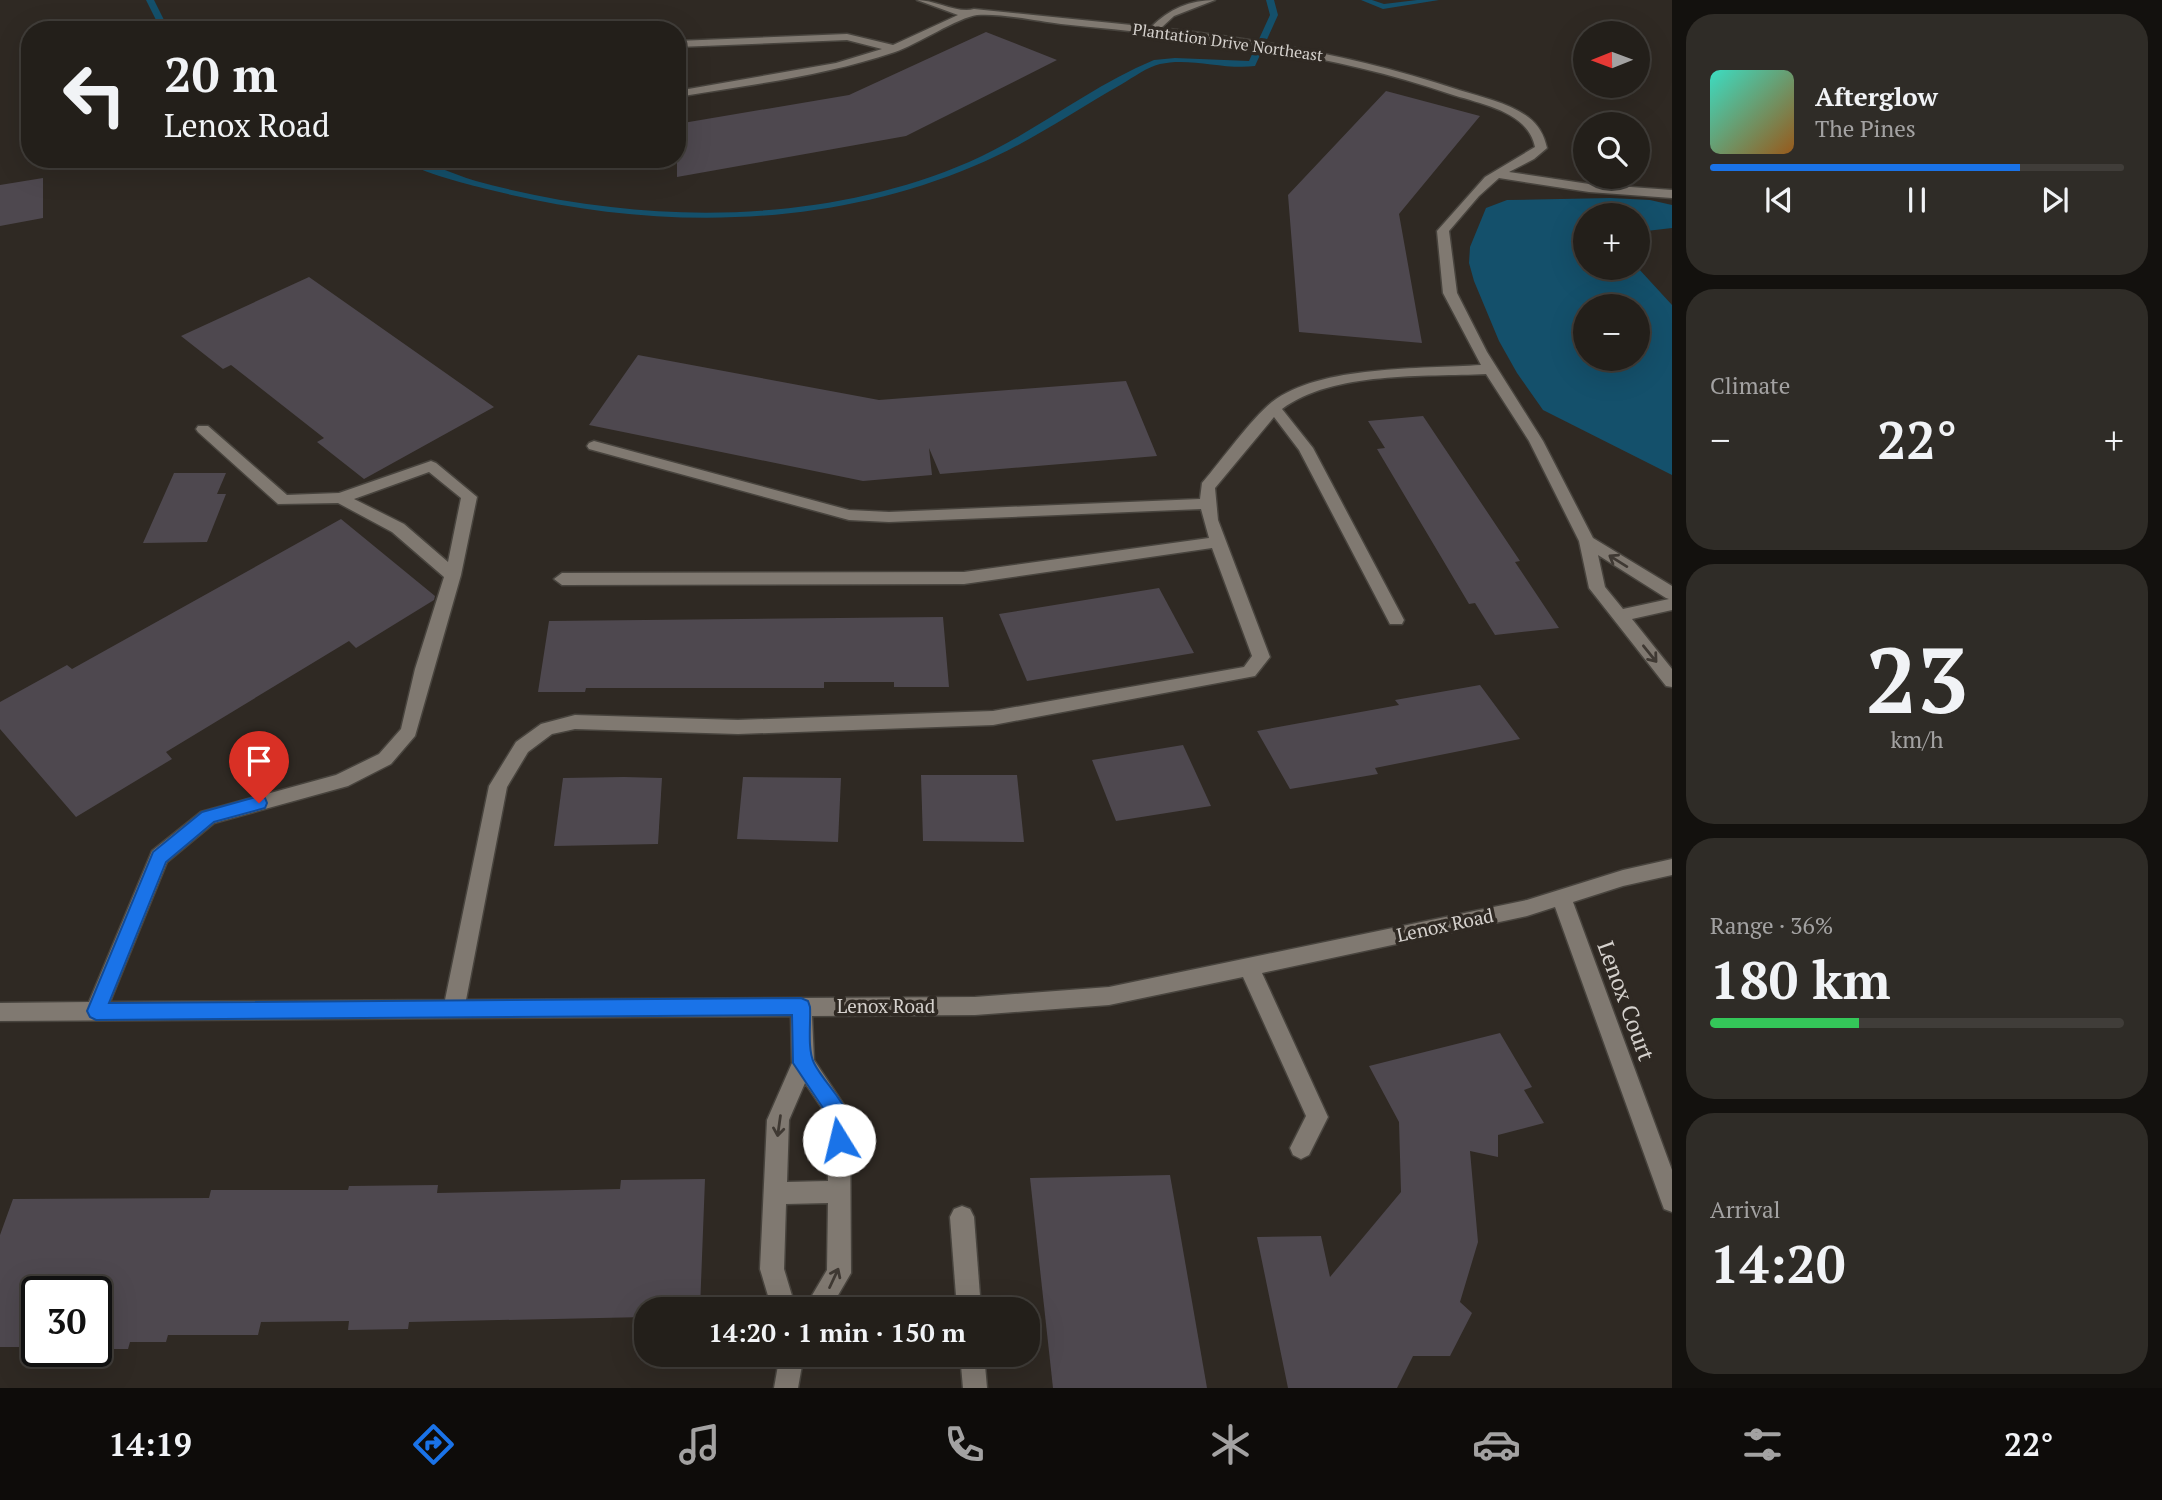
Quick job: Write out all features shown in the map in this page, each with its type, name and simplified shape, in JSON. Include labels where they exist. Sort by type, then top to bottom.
[{"type":"street","name":"Plantation Drive Northeast","points":[[922,0],[967,15],[974,12],[1195,34],[1320,53],[1434,83],[1510,112],[1534,126],[1541,135],[1541,148],[1524,162],[1498,174],[1478,191],[1443,231],[1450,293],[1491,369],[1536,441],[1587,541],[1597,588],[1672,681]]},
{"type":"street","points":[[1152,31],[1170,14],[1210,0]]},
{"type":"street","points":[[686,92],[838,66],[894,48],[967,15]]},
{"type":"street","points":[[686,44],[846,37],[894,48]]},
{"type":"street","points":[[1498,174],[1589,188],[1672,194]]},
{"type":"street","points":[[454,1009],[466,937],[498,786],[522,747],[547,730],[575,722],[738,727],[993,718],[1249,672],[1261,657],[1217,542],[1207,487],[1274,408],[1289,397],[1332,382],[1366,377],[1491,369]]},
{"type":"street","points":[[1274,408],[1306,448],[1396,620]]},
{"type":"street","points":[[96,1011],[159,857],[208,817],[341,781],[385,759],[409,731],[424,669],[453,575],[469,498],[431,466],[340,498],[283,500],[203,429]]},
{"type":"street","points":[[594,446],[849,515],[889,517],[1208,504]]},
{"type":"street","points":[[340,498],[398,528],[453,575]]},
{"type":"street","points":[[1587,541],[1672,594]]},
{"type":"street","points":[[562,579],[964,578],[1217,542]]},
{"type":"street","points":[[1620,616],[1672,604]]},
{"type":"street","name":"Lenox Road","points":[[0,1012],[975,1006],[1109,996],[1527,908],[1623,878],[1672,867]]},
{"type":"street","name":"Lenox Court","points":[[1561,897],[1672,1201]]},
{"type":"street","points":[[1249,967],[1317,1116],[1301,1148]]},
{"type":"street","points":[[780,1297],[772,1269],[778,1120],[803,1063],[801,1007]]},
{"type":"street","points":[[803,1063],[839,1114],[839,1273],[824,1297]]},
{"type":"street","points":[[775,1193],[839,1192]]},
{"type":"street","points":[[962,1217],[968,1297]]},
{"type":"street","points":[[786,1388],[790,1367]]},
{"type":"street","points":[[973,1367],[975,1388]]},
{"type":"water","points":[[1610,198],[1650,200],[1672,205],[1672,228],[1650,231],[1650,203],[1573,203],[1573,280],[1649,280],[1672,305],[1672,475],[1543,410],[1517,373],[1499,341],[1469,263],[1470,247],[1486,208],[1507,200]]},
{"type":"building","points":[[986,32],[1057,60],[906,136],[677,177],[677,168],[686,168],[686,122],[849,95]]},
{"type":"building","points":[[1386,91],[1480,116],[1399,214],[1422,343],[1299,332],[1288,195]]},
{"type":"building","points":[[43,178],[43,218],[0,226],[0,185]]},
{"type":"building","points":[[309,277],[494,407],[364,479],[317,442],[324,438],[231,365],[223,369],[181,336]]},
{"type":"building","points":[[638,355],[879,400],[1126,381],[1157,456],[940,474],[929,448],[932,475],[863,481],[589,425]]},
{"type":"building","points":[[1423,416],[1520,561],[1515,562],[1559,628],[1495,635],[1475,603],[1469,604],[1377,449],[1385,448],[1368,421]]},
{"type":"building","points":[[174,473],[226,473],[217,494],[226,494],[207,542],[143,543]]},
{"type":"building","points":[[341,519],[435,596],[434,600],[356,648],[349,641],[166,752],[172,759],[76,817],[0,729],[0,702],[67,665],[72,669]]},
{"type":"building","points":[[1159,588],[1194,653],[1027,681],[999,614]]},
{"type":"building","points":[[943,617],[949,687],[894,687],[894,682],[824,682],[824,688],[586,688],[585,692],[538,692],[549,621]]},
{"type":"building","points":[[1480,685],[1520,739],[1375,768],[1378,774],[1290,789],[1257,731],[1399,705],[1395,700]]},
{"type":"building","points":[[1183,745],[1211,806],[1116,821],[1092,760]]},
{"type":"building","points":[[921,775],[1017,775],[1024,842],[923,841]]},
{"type":"building","points":[[743,777],[841,778],[838,842],[737,839]]},
{"type":"building","points":[[563,778],[662,778],[658,844],[554,846]]},
{"type":"building","points":[[1500,1033],[1532,1087],[1524,1090],[1544,1123],[1498,1135],[1498,1157],[1470,1151],[1478,1242],[1460,1302],[1472,1313],[1450,1356],[1413,1356],[1397,1388],[1288,1388],[1257,1237],[1321,1236],[1330,1277],[1401,1192],[1399,1122],[1369,1066]]},
{"type":"building","points":[[1170,1175],[1207,1388],[1053,1388],[1030,1178]]},
{"type":"building","points":[[705,1179],[700,1297],[634,1297],[634,1317],[409,1322],[408,1329],[348,1330],[349,1321],[261,1322],[258,1335],[168,1335],[166,1342],[130,1342],[128,1349],[112,1349],[112,1276],[21,1276],[21,1347],[0,1347],[0,1235],[13,1199],[209,1198],[211,1190],[348,1190],[349,1186],[438,1185],[437,1193],[620,1189],[621,1180]]},
{"type":"waterway","points":[[150,0],[160,21]]},
{"type":"waterway","points":[[430,168],[469,182],[539,199],[612,210],[688,215],[764,213],[838,204],[908,188],[972,164],[1157,62],[1252,64],[1274,15],[1270,0]]},
{"type":"waterway","points":[[1365,0],[1383,7],[1435,0]]},
{"type":"route","points":[[259,803],[208,817],[159,857],[96,1011],[801,1007],[803,1063],[839,1114],[839,1140]]}]
